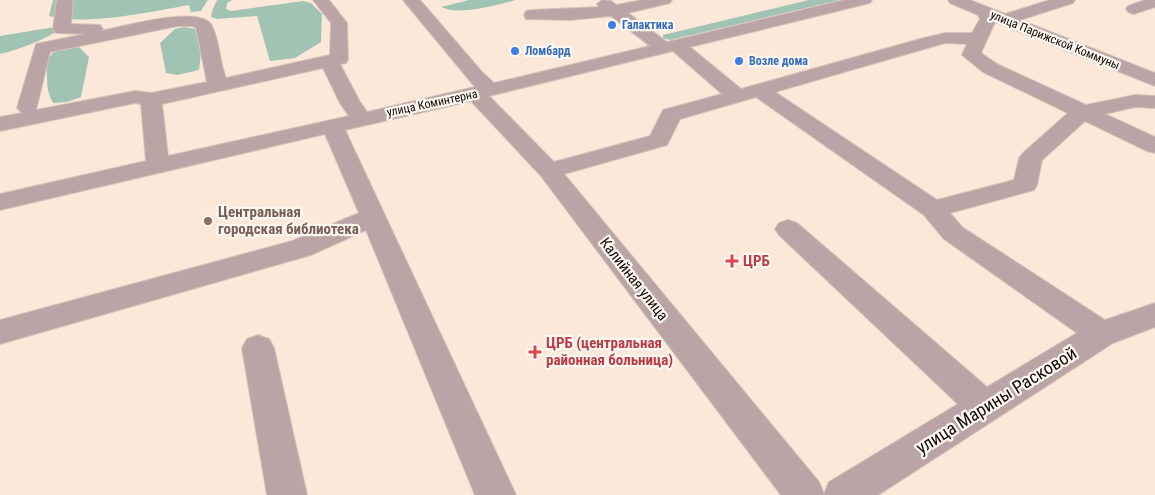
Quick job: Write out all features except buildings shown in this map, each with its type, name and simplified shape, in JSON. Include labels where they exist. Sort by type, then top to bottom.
[{"type":"street","points":[[65,0],[62,29],[136,29]]},
{"type":"street","points":[[0,124],[135,97],[152,100],[339,59],[339,23],[321,0]]},
{"type":"street","name":"Калийная улица","points":[[412,0],[474,76],[483,92],[549,171],[805,495]]},
{"type":"street","points":[[599,0],[670,46],[933,208],[953,233],[1102,334]]},
{"type":"street","points":[[532,15],[570,15],[614,11],[664,0]]},
{"type":"street","name":"улица Коминтерна","points":[[0,202],[158,168],[361,118],[483,92],[864,0]]},
{"type":"street","name":"улица Парижской Коммуны","points":[[956,0],[1148,78]]},
{"type":"street","points":[[1067,0],[994,16],[988,19],[971,55],[990,68],[1081,113],[1155,146]]},
{"type":"street","points":[[1134,9],[1155,2]]},
{"type":"street","points":[[27,108],[42,48],[178,21],[196,21],[204,26],[218,84]]},
{"type":"street","points":[[549,171],[659,140],[671,115],[746,92],[936,40],[945,38],[980,39]]},
{"type":"street","points":[[328,61],[350,103],[361,118]]},
{"type":"street","points":[[933,208],[1025,185],[1031,158],[1081,113],[1145,101],[1148,78]]},
{"type":"street","points":[[152,100],[158,168]]},
{"type":"street","points":[[332,126],[496,495]]},
{"type":"street","points":[[0,332],[301,248],[374,217]]},
{"type":"street","points":[[788,229],[985,407]]},
{"type":"street","name":"улица Марины Расковой","points":[[843,495],[1102,334],[1155,314]]},
{"type":"street","points":[[258,348],[287,495]]},
{"type":"green space","points":[[53,0],[208,0],[201,11],[191,12],[189,5],[118,17],[64,19],[49,16]]},
{"type":"green space","points":[[217,0],[232,0],[227,3],[226,9],[231,11],[303,1],[311,3],[322,14],[321,42],[295,58],[270,61],[257,16],[217,19],[211,17]]},
{"type":"green space","points":[[469,0],[516,0],[468,10],[441,7]]},
{"type":"green space","points":[[809,0],[840,0],[670,40],[663,38],[663,35]]},
{"type":"green space","points":[[61,26],[62,29],[39,40],[16,50],[0,54],[0,36]]},
{"type":"green space","points":[[184,27],[195,29],[201,52],[199,70],[177,75],[166,73],[160,43],[175,29]]},
{"type":"green space","points":[[78,46],[89,57],[81,97],[67,102],[53,103],[47,83],[47,68],[50,56],[63,48]]},
{"type":"place","name":"Галактика","points":[[612,25]]},
{"type":"place","name":"Ломбард","points":[[515,51]]},
{"type":"place","name":"Возле дома","points":[[739,61]]},
{"type":"place","name":"Центральная городская библиотека","points":[[208,221]]},
{"type":"place","name":"ЦРБ","points":[[732,261]]},
{"type":"place","name":"ЦРБ (центральная районная больница)","points":[[535,352]]}]
